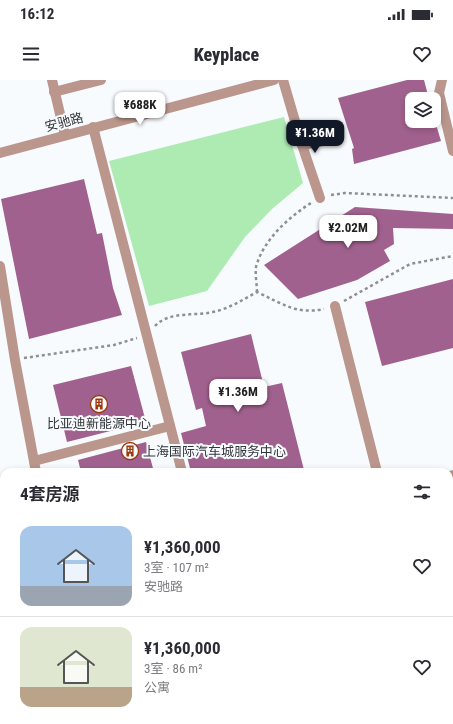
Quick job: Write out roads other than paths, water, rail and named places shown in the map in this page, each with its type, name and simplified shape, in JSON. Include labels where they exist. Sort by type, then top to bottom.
[{"type":"street","points":[[52,80],[66,135]]},
{"type":"street","points":[[54,92],[101,80]]},
{"type":"street","name":"安驰路","points":[[0,153],[243,84],[274,80]]},
{"type":"street","points":[[283,80],[302,145],[320,198]]},
{"type":"street","points":[[442,80],[438,93],[453,151]]},
{"type":"street","points":[[93,127],[181,468]]},
{"type":"street","points":[[302,145],[323,141]]},
{"type":"street","points":[[0,266],[15,360],[35,468]]},
{"type":"street","points":[[335,306],[376,468]]},
{"type":"street","points":[[34,461],[170,426]]},
{"type":"place","name":"比亚迪新能源中心","points":[[99,404]]},
{"type":"place","name":"上海国际汽车城服务中心","points":[[130,451]]}]
